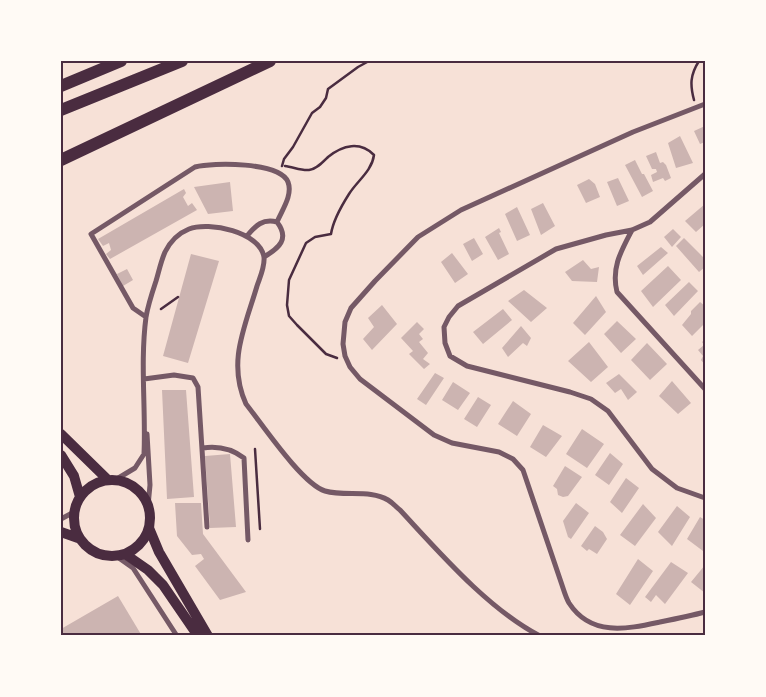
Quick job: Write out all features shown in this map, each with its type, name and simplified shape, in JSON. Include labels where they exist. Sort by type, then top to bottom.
[{"type":"highway","points":[[61,86],[121,61]]},
{"type":"highway","points":[[61,110],[182,61]]},
{"type":"highway","points":[[61,160],[270,61]]},
{"type":"main road","points":[[61,434],[111,480]]},
{"type":"main road","points":[[61,455],[74,476],[80,497]]},
{"type":"main road","points":[[120,555],[140,544],[149,528],[150,513],[148,506],[145,499],[129,484],[111,480],[94,484],[80,497],[74,512],[74,527],[78,538],[90,550],[98,554],[120,555],[148,570],[206,634]]},
{"type":"main road","points":[[149,528],[159,552],[206,634]]},
{"type":"main road","points":[[61,532],[78,538]]},
{"type":"street","points":[[705,104],[633,132],[439,222],[418,237],[351,308],[346,322],[343,344],[345,356],[350,367],[360,379],[434,435],[452,443],[499,452],[513,459],[523,470],[569,603],[586,619],[599,626],[628,629],[705,612]]},
{"type":"street","points":[[146,317],[133,308],[91,234],[195,167],[215,164],[272,170],[285,177],[288,182],[288,197],[276,222]]},
{"type":"street","points":[[705,174],[650,222],[632,230],[606,235],[556,250],[458,306],[444,327],[445,343],[450,356],[467,366],[591,399],[608,411],[652,469],[677,488],[705,498]]},
{"type":"street","points":[[247,236],[264,221],[276,222]]},
{"type":"street","points":[[264,257],[279,247],[282,242],[282,232],[276,222]]},
{"type":"street","points":[[111,480],[135,468],[144,454],[144,345],[146,317],[164,254],[177,236],[190,228],[210,226],[247,236],[257,244],[264,257],[262,271],[239,346],[237,374],[246,404],[308,481],[324,491],[345,494],[369,494],[388,500],[495,606],[540,636]]},
{"type":"street","points":[[632,230],[619,254],[614,280],[617,292],[705,389]]},
{"type":"street","points":[[144,379],[174,375],[193,378],[198,387],[207,527]]},
{"type":"street","points":[[145,425],[148,442],[150,485],[148,506]]},
{"type":"street","points":[[203,448],[210,447],[234,451],[244,458],[248,540]]},
{"type":"street","points":[[61,519],[74,512]]},
{"type":"street","points":[[120,555],[133,568],[177,636]]},
{"type":"path","points":[[345,356],[336,358],[326,354],[289,316],[287,305],[289,280],[306,243],[315,237],[331,234],[332,227],[349,194],[370,168],[374,155],[362,146],[353,146],[336,152],[310,170],[281,166],[312,113],[320,107],[326,98],[328,89],[369,61]]},
{"type":"path","points":[[696,106],[691,88],[691,80],[693,71],[699,61]]},
{"type":"path","points":[[161,310],[178,297]]},
{"type":"path","points":[[254,449],[260,529]]},
{"type":"building","points":[[705,126],[705,142],[700,144],[694,131]]},
{"type":"building","points":[[680,136],[693,163],[676,168],[668,143]]},
{"type":"building","points":[[656,152],[660,163],[663,162],[666,165],[671,178],[665,181],[663,178],[653,182],[651,175],[657,172],[656,169],[652,169],[646,156]]},
{"type":"building","points":[[635,160],[653,191],[642,197],[625,165]]},
{"type":"building","points":[[618,178],[629,201],[617,206],[607,182]]},
{"type":"building","points":[[589,179],[595,184],[600,197],[586,203],[577,185]]},
{"type":"building","points":[[230,182],[233,211],[208,214],[194,187]]},
{"type":"building","points":[[184,189],[186,193],[183,197],[188,206],[192,203],[197,210],[110,259],[106,254],[111,250],[109,243],[103,246],[98,239]]},
{"type":"building","points":[[543,203],[555,226],[541,235],[531,209]]},
{"type":"building","points":[[705,204],[705,224],[696,232],[685,221]]},
{"type":"building","points":[[517,207],[530,235],[517,241],[505,214]]},
{"type":"building","points":[[499,228],[501,232],[499,233],[509,254],[498,260],[485,237]]},
{"type":"building","points":[[673,229],[681,237],[672,247],[664,237]]},
{"type":"building","points":[[474,238],[483,254],[472,261],[463,244]]},
{"type":"building","points":[[684,238],[705,259],[705,267],[699,272],[676,246]]},
{"type":"building","points":[[661,247],[668,253],[643,275],[637,266]]},
{"type":"building","points":[[452,253],[468,274],[455,283],[441,262]]},
{"type":"building","points":[[191,254],[219,261],[188,363],[163,356]]},
{"type":"building","points":[[583,260],[591,269],[599,267],[597,282],[572,281],[565,272]]},
{"type":"building","points":[[668,266],[681,280],[653,307],[641,291]]},
{"type":"building","points":[[127,269],[133,280],[123,286],[117,274]]},
{"type":"building","points":[[689,282],[698,291],[674,316],[665,305]]},
{"type":"building","points":[[524,290],[547,308],[531,322],[508,301]]},
{"type":"building","points":[[596,296],[606,312],[585,335],[573,323]]},
{"type":"building","points":[[700,302],[705,306],[705,323],[692,336],[682,325],[691,314],[691,311]]},
{"type":"building","points":[[382,305],[397,324],[372,350],[363,339],[374,327],[368,318]]},
{"type":"building","points":[[503,309],[512,320],[483,344],[473,332]]},
{"type":"building","points":[[617,321],[636,339],[621,353],[604,334]]},
{"type":"building","points":[[417,322],[424,329],[419,334],[423,339],[419,342],[428,353],[423,359],[430,364],[424,369],[409,354],[413,351],[401,338]]},
{"type":"building","points":[[521,326],[531,338],[527,346],[523,343],[508,357],[502,348]]},
{"type":"building","points":[[705,339],[705,365],[701,360],[703,356],[698,350],[704,345],[702,342]]},
{"type":"building","points":[[589,342],[608,367],[591,382],[568,361]]},
{"type":"building","points":[[647,343],[667,364],[650,380],[631,360]]},
{"type":"building","points":[[435,373],[444,378],[426,405],[417,399]]},
{"type":"building","points":[[619,374],[637,392],[628,400],[621,389],[615,393],[606,383]]},
{"type":"building","points":[[672,381],[691,403],[678,414],[659,396]]},
{"type":"building","points":[[453,382],[470,393],[458,410],[442,400]]},
{"type":"building","points":[[162,390],[186,390],[194,497],[167,499]]},
{"type":"building","points":[[478,397],[491,405],[477,427],[464,419]]},
{"type":"building","points":[[513,401],[531,414],[517,436],[498,424]]},
{"type":"building","points":[[543,425],[562,436],[546,457],[530,447]]},
{"type":"building","points":[[582,429],[604,444],[587,468],[566,454]]},
{"type":"building","points":[[610,453],[623,464],[609,485],[595,475]]},
{"type":"building","points":[[230,454],[236,527],[210,528],[205,456]]},
{"type":"building","points":[[565,466],[582,477],[568,496],[563,497],[558,495],[557,489],[553,486]]},
{"type":"building","points":[[626,478],[639,488],[622,513],[610,502]]},
{"type":"building","points":[[175,503],[201,503],[203,534],[246,592],[220,600],[195,566],[204,559],[201,554],[192,555],[177,536]]},
{"type":"building","points":[[576,503],[589,513],[571,539],[568,537],[563,521]]},
{"type":"building","points":[[643,504],[656,518],[635,546],[620,535]]},
{"type":"building","points":[[677,506],[690,517],[672,546],[658,532]]},
{"type":"building","points":[[700,517],[705,520],[705,548],[703,551],[687,539]]},
{"type":"building","points":[[595,526],[603,532],[607,539],[597,554],[589,549],[587,551],[581,546]]},
{"type":"building","points":[[638,559],[653,571],[630,605],[616,594]]},
{"type":"building","points":[[671,562],[688,573],[665,604],[656,595],[651,602],[645,597]]},
{"type":"building","points":[[705,565],[705,593],[691,582]]},
{"type":"building","points":[[118,596],[142,636],[61,636],[61,629]]}]
